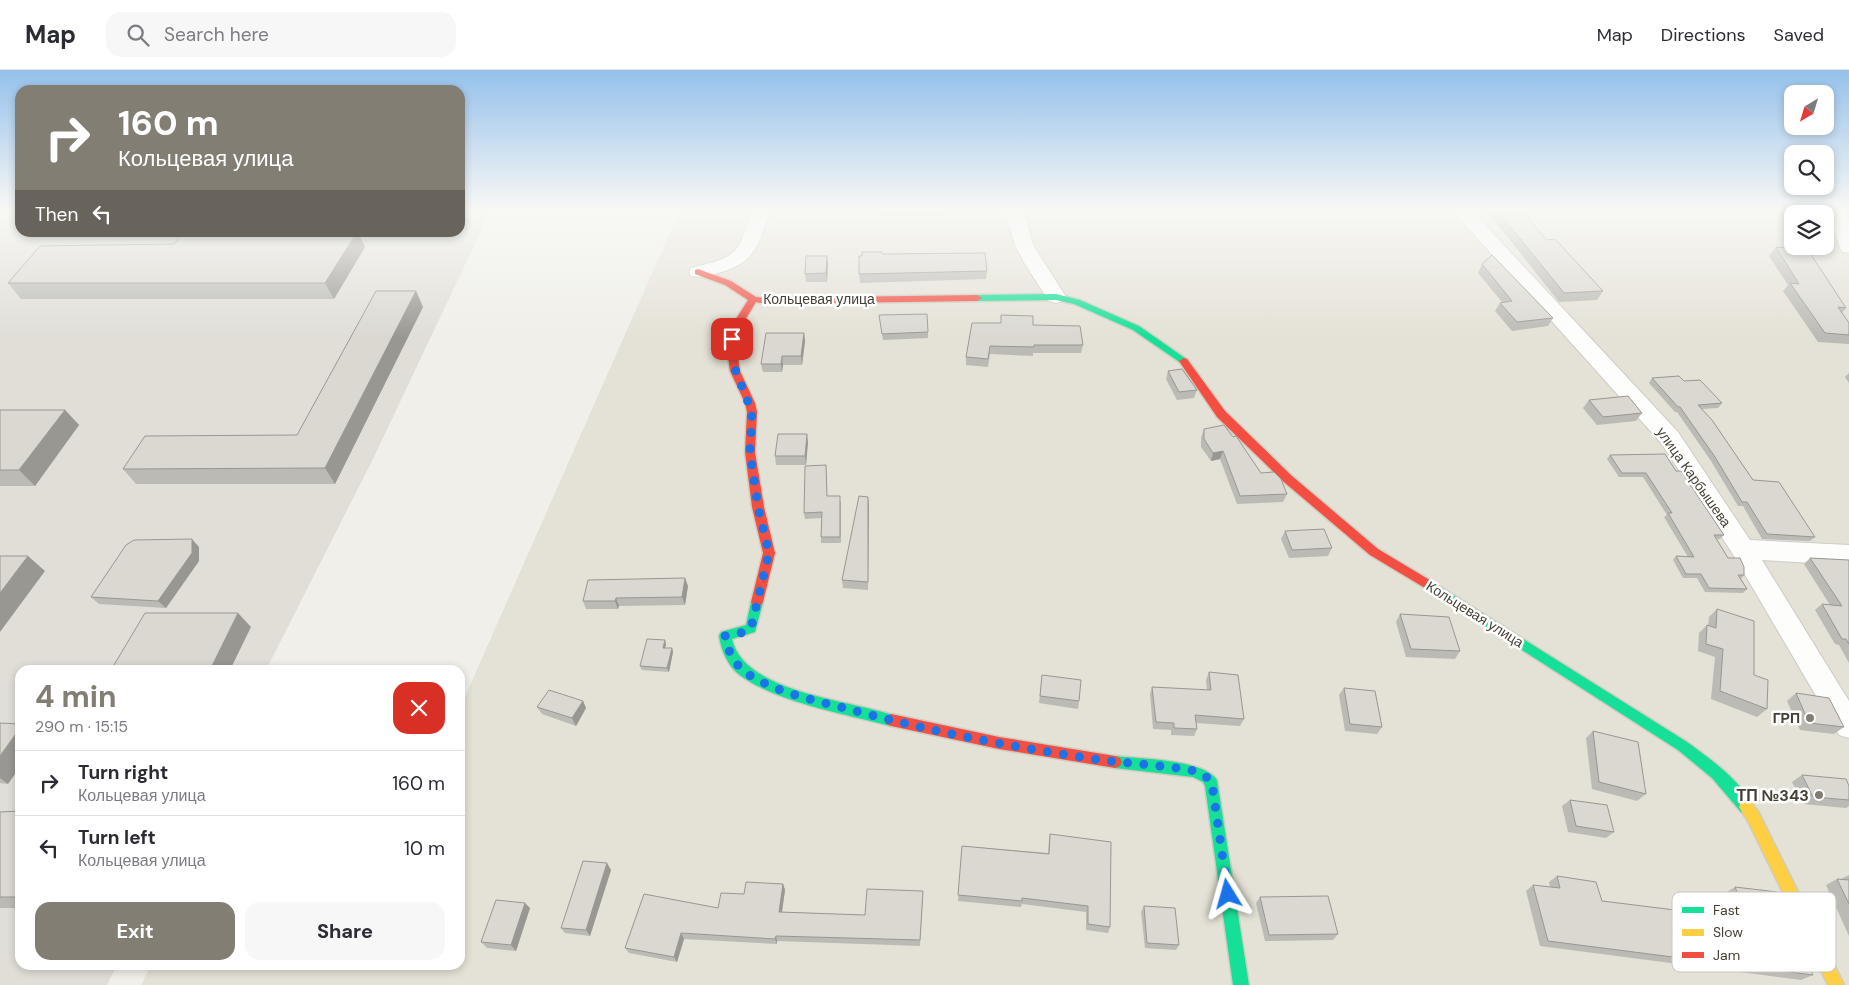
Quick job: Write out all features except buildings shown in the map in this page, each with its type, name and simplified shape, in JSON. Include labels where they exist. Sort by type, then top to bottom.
[{"type":"street","points":[[698,272],[730,264],[745,253]]},
{"type":"street","points":[[1028,253],[1056,297]]},
{"type":"street","name":"улица Карбышева","points":[[1500,253],[1670,438],[1743,550],[1849,726]]},
{"type":"street","points":[[698,272],[728,284],[753,298]]},
{"type":"street","name":"Кольцевая улица","points":[[1241,985],[1212,784],[1202,774],[1188,769],[1102,760],[999,743],[904,724],[781,690],[750,676],[735,662],[727,648],[725,636],[745,632],[751,628],[769,553],[758,507],[750,452],[752,412],[732,356],[734,330],[753,298],[776,302],[1056,297],[1077,302],[1136,328],[1180,358],[1196,376],[1221,414],[1288,479],[1374,552],[1493,624],[1610,699],[1718,774],[1740,798],[1760,830],[1790,892]]},
{"type":"street","points":[[1743,550],[1849,555]]},
{"type":"street","name":"Кольцевая улица","points":[[1830,972],[1836,985]]},
{"type":"shaded area","points":[[0,253],[471,253],[373,459],[269,665],[15,665],[15,970],[114,970],[107,985],[0,985]]},
{"type":"shaded area","points":[[661,253],[1784,253],[1784,255],[1834,255],[1834,253],[1849,253],[1849,985],[141,985],[148,970],[465,970],[465,697]]},
{"type":"traffic: fast","points":[[977,298],[1056,297],[1077,302],[1136,328],[1184,361]]},
{"type":"traffic: fast","points":[[1434,588],[1664,733],[1717,774],[1746,807]]},
{"type":"traffic: fast","points":[[757,602],[751,628],[725,636],[727,646],[735,662],[742,669],[757,679],[794,694],[891,720]]},
{"type":"traffic: fast","points":[[1115,762],[1195,771],[1208,778],[1212,784],[1241,985]]},
{"type":"traffic: slow","points":[[1746,807],[1754,818],[1790,892]]},
{"type":"traffic: slow","points":[[1830,972],[1836,985]]},
{"type":"traffic: jam","points":[[698,272],[728,283],[753,299],[765,301],[977,298]]},
{"type":"traffic: jam","points":[[753,299],[734,330],[732,350],[735,371],[750,403],[752,412],[750,452],[758,507],[769,553],[757,602]]},
{"type":"traffic: jam","points":[[1184,361],[1221,414],[1288,479],[1374,552],[1434,588]]},
{"type":"traffic: jam","points":[[891,720],[999,743],[1115,762]]},
{"type":"place","name":"ГРП","points":[[1810,718]]},
{"type":"place","name":"ТП №343","points":[[1819,795]]},
{"type":"route","points":[[732,339],[733,364],[752,412],[750,452],[758,507],[769,546],[768,560],[751,628],[745,632],[725,636],[727,648],[735,662],[750,676],[781,690],[904,724],[999,743],[1102,760],[1188,769],[1202,774],[1212,784],[1228,894]]}]
